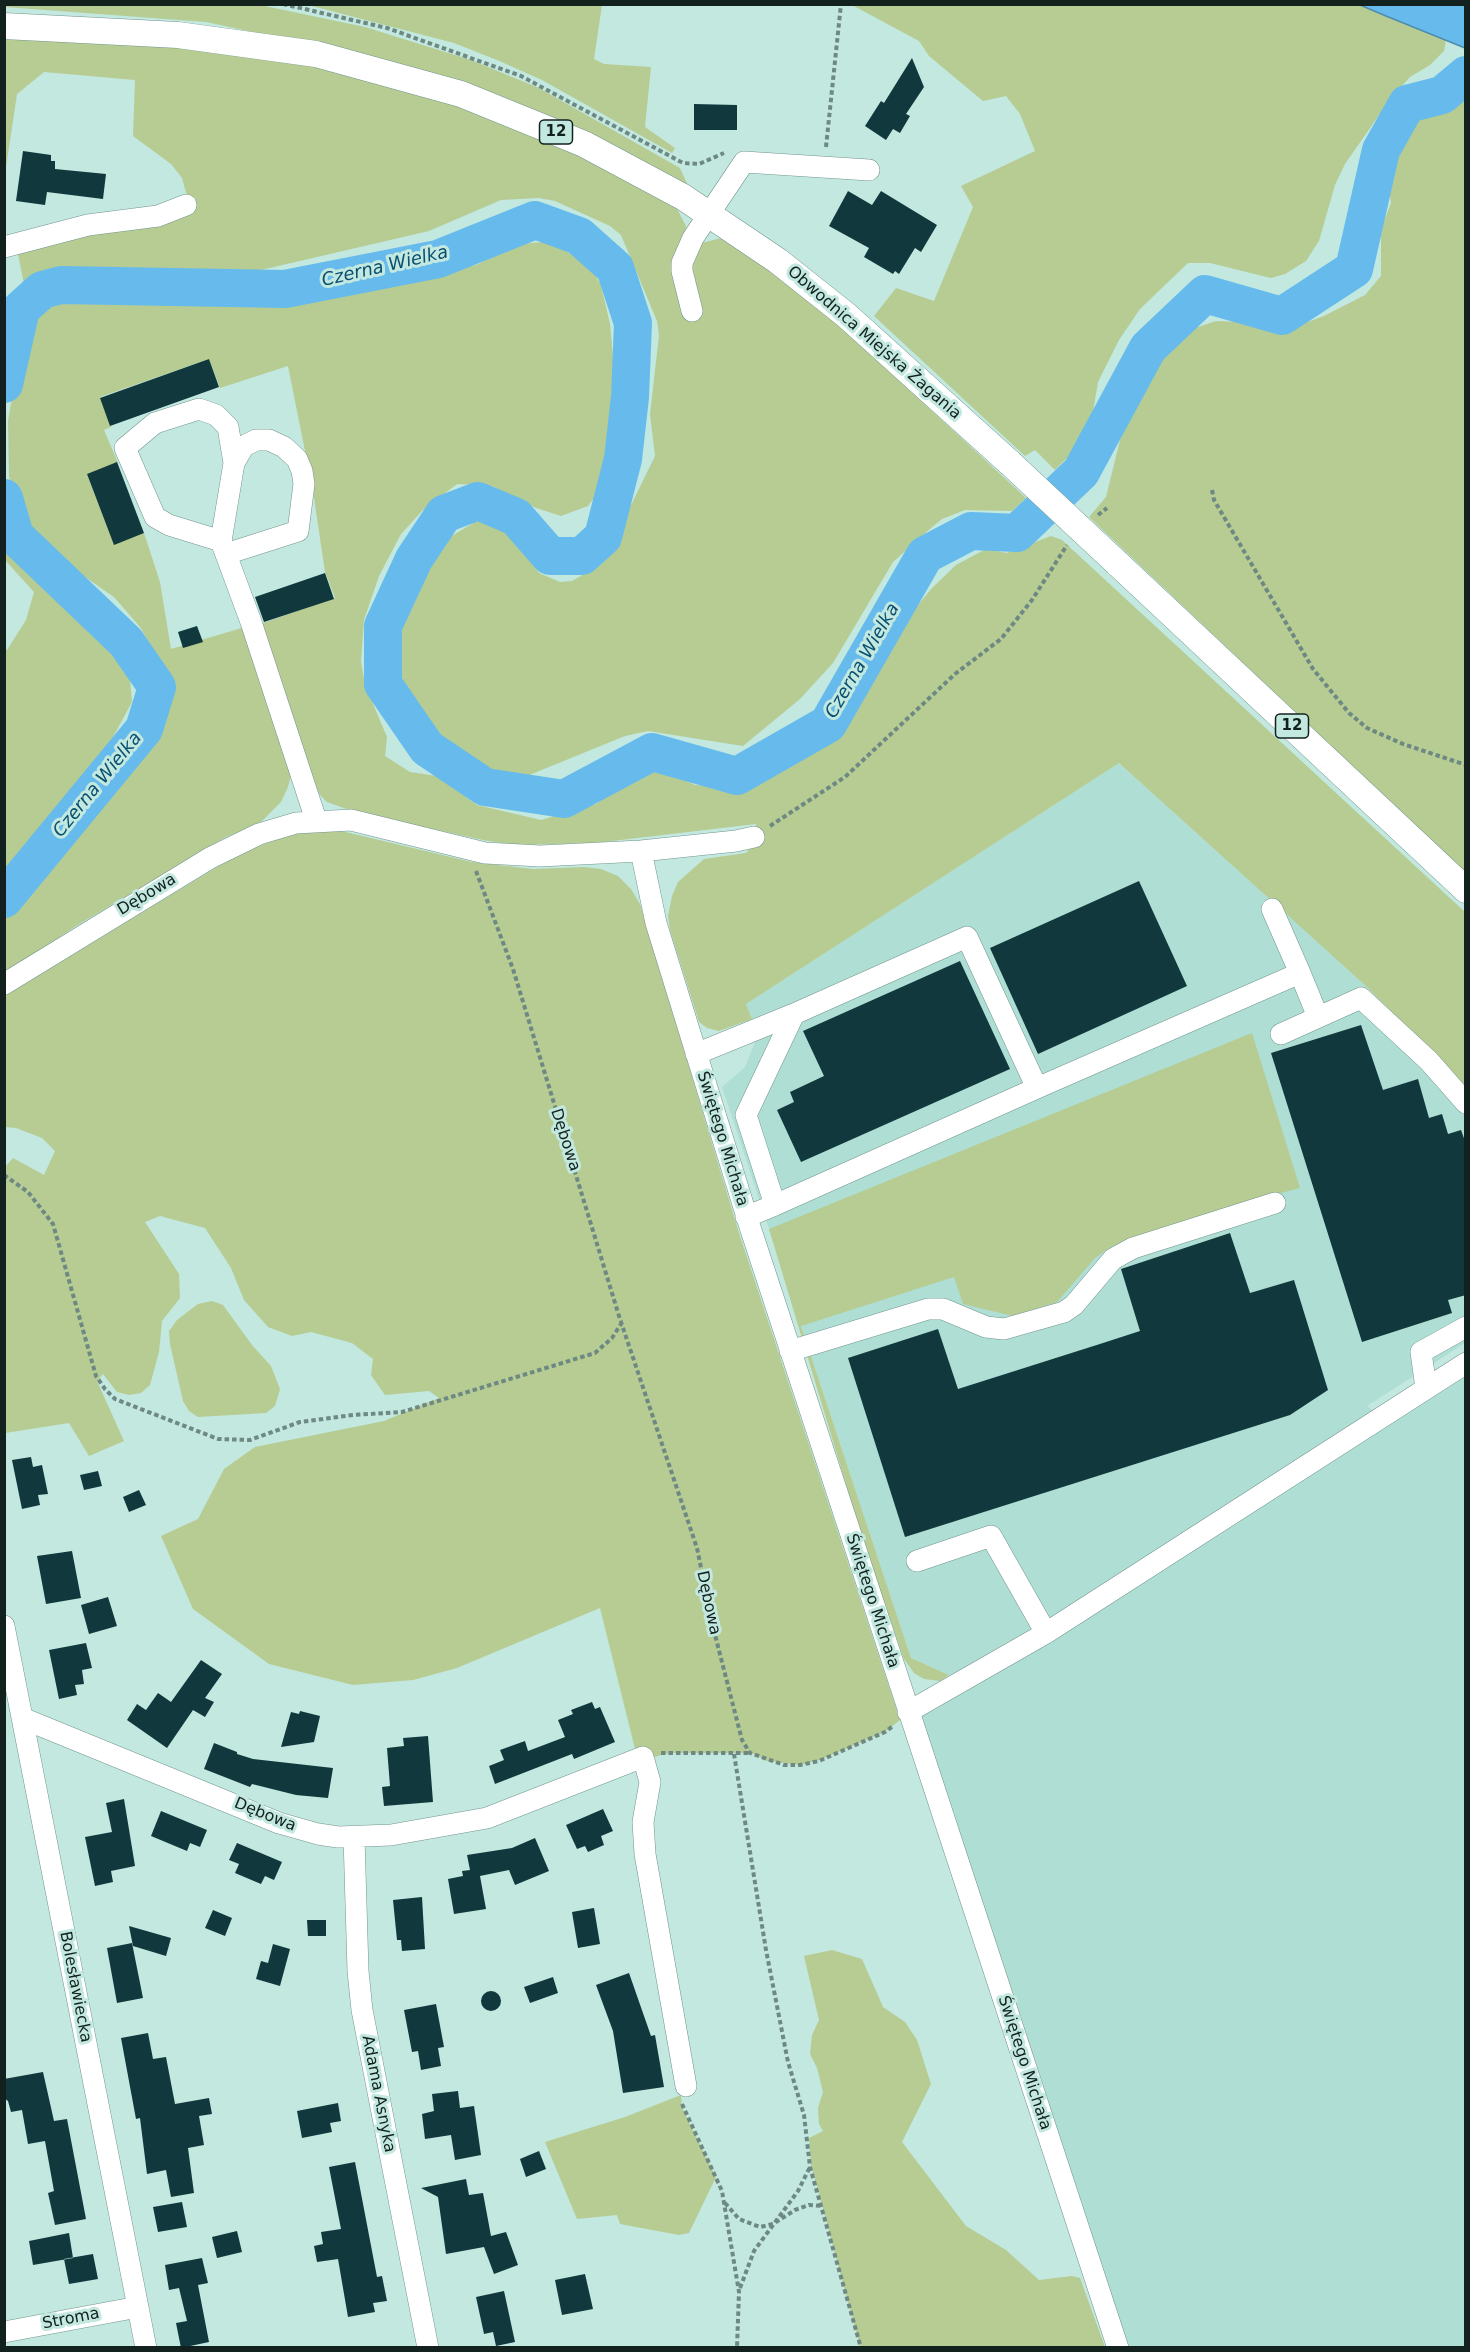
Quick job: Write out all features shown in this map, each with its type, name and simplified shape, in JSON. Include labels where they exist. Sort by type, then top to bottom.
[{"type":"main road","name":"Obwodnica Miejska Żagania","points":[[4,26],[119,30],[211,38],[282,48],[362,65],[432,85],[526,119],[614,159],[709,213],[778,261],[846,315],[1010,463],[1466,890]]},
{"type":"street","points":[[692,311],[681,271],[682,263],[709,213],[744,162],[869,170]]},
{"type":"street","points":[[4,247],[44,235],[97,224],[158,216],[186,205]]},
{"type":"street","points":[[234,462],[244,446],[256,441],[269,440],[284,447],[297,459],[304,483],[298,531],[224,548],[169,525],[155,517],[125,448],[155,423],[199,409],[216,415],[228,427],[234,462],[224,548],[251,622],[316,820]]},
{"type":"street","name":"Dębowa","points":[[4,984],[210,858],[259,834],[316,820],[364,822],[467,849]]},
{"type":"street","points":[[467,849],[507,855],[540,856],[640,851],[754,837]]},
{"type":"street","name":"Świętego Michała","points":[[640,851],[656,923],[746,1217],[1118,2348]]},
{"type":"street","points":[[1272,909],[1318,1017]]},
{"type":"street","points":[[696,1054],[794,1014],[967,937],[1037,1088]]},
{"type":"street","points":[[746,1217],[1300,973]]},
{"type":"street","points":[[1281,1034],[1361,998],[1429,1061],[1466,1103]]},
{"type":"street","points":[[775,1205],[746,1115],[794,1014]]},
{"type":"street","points":[[790,1351],[928,1309],[943,1309],[986,1327],[1004,1329],[1064,1312],[1074,1305],[1113,1259],[1133,1248],[1275,1203]]},
{"type":"street","points":[[1426,1388],[1421,1353],[1466,1328]]},
{"type":"street","points":[[908,1712],[1046,1633],[1466,1363]]},
{"type":"street","points":[[917,1561],[991,1536],[1046,1633]]},
{"type":"street","name":"Bolesławiecka","points":[[4,1626],[146,2348]]},
{"type":"street","name":"Dębowa","points":[[22,1718],[279,1822],[318,1834],[354,1838],[424,1830],[487,1818],[643,1756]]},
{"type":"street","points":[[643,1756],[650,1782],[643,1822],[645,1854],[686,2086]]},
{"type":"street","name":"Adama Asnyka","points":[[354,1838],[358,1971],[362,2010],[428,2348]]},
{"type":"street","name":"Stroma","points":[[4,2332],[138,2307]]},
{"type":"path","points":[[283,4],[387,28],[521,76],[682,163],[699,164],[732,151],[744,162]]},
{"type":"path","points":[[824,167],[841,4]]},
{"type":"path","points":[[1212,490],[1214,500],[1312,669],[1349,713],[1367,728],[1403,744],[1466,765]]},
{"type":"path","points":[[1095,517],[1107,508]]},
{"type":"path","points":[[754,837],[845,777],[946,682],[1001,639],[1032,600],[1071,539]]},
{"type":"path","name":"Dębowa","points":[[467,849],[513,969],[621,1323],[697,1548],[736,1725],[750,1753]]},
{"type":"path","points":[[4,1175],[28,1192],[53,1224],[96,1376],[105,1389],[115,1399],[218,1439],[250,1440],[300,1422],[353,1415],[402,1413],[595,1353],[612,1338],[621,1323]]},
{"type":"path","points":[[643,1756],[666,1753],[750,1753],[784,1765],[819,1761],[885,1732],[908,1712]]},
{"type":"path","points":[[734,1754],[767,1959],[789,2062],[804,2115],[810,2167],[861,2348]]},
{"type":"path","points":[[686,2086],[682,2108],[715,2172],[724,2202],[740,2292]]},
{"type":"path","points":[[737,2348],[740,2292],[748,2262],[798,2191],[810,2167]]},
{"type":"path","points":[[724,2202],[747,2224],[760,2227],[773,2224],[795,2210],[809,2205],[822,2206]]},
{"type":"shaded area","points":[[1119,763],[1367,987],[1465,1087],[1465,1343],[1367,1406],[1381,1417],[1465,1363],[1465,2347],[1118,2347],[908,1712],[969,1676],[949,1675],[911,1658],[722,1087],[745,1067],[758,1035],[746,1004]]},
{"type":"green space","points":[[4,5],[260,5],[365,27],[471,60],[539,88],[680,168],[689,188],[593,135],[507,99],[432,73],[380,59],[206,22],[5,7]]},
{"type":"green space","points":[[308,5],[602,5],[594,59],[604,64],[651,67],[645,127],[675,148],[672,153],[542,80],[454,43]]},
{"type":"green space","points":[[852,5],[1360,5],[1446,40],[1444,51],[1430,65],[1410,77],[1391,98],[1345,164],[1335,185],[1319,241],[1306,261],[1285,274],[1271,278],[1210,263],[1188,263],[1140,309],[1119,340],[1098,382],[1092,417],[1071,454],[1055,470],[1035,450],[1025,456],[874,316],[896,288],[934,301],[973,207],[961,186],[1035,151],[1020,114],[1006,96],[983,101],[929,56],[919,41]]},
{"type":"green space","points":[[4,39],[51,39],[214,49],[309,65],[458,105],[584,157],[676,207],[686,226],[685,235],[691,263],[702,243],[721,238],[732,242],[824,311],[1026,498],[1012,511],[965,510],[942,519],[931,528],[893,562],[833,663],[800,699],[743,746],[648,731],[625,736],[522,778],[508,778],[484,770],[454,751],[419,718],[407,696],[396,654],[399,623],[419,579],[445,540],[475,522],[485,521],[501,526],[523,549],[539,573],[560,582],[572,581],[591,570],[615,538],[655,456],[650,414],[659,336],[657,321],[621,235],[610,226],[555,201],[539,198],[501,200],[429,231],[261,270],[219,274],[67,269],[24,284],[16,244],[116,219],[187,196],[182,178],[171,164],[133,136],[135,80],[44,72],[17,94],[5,174]]},
{"type":"green space","points":[[1465,93],[1465,873],[1089,517],[1106,497],[1120,440],[1144,379],[1171,342],[1195,328],[1216,321],[1265,323],[1291,328],[1324,316],[1365,295],[1381,276],[1381,229],[1391,203],[1385,163],[1394,138],[1422,111]]},
{"type":"green space","points":[[543,242],[556,244],[592,269],[601,285],[610,324],[615,378],[611,452],[605,484],[588,506],[561,516],[536,508],[492,486],[457,484],[422,511],[401,534],[379,576],[364,620],[361,661],[365,685],[387,737],[385,756],[410,772],[437,776],[477,805],[541,820],[596,804],[639,771],[663,771],[695,785],[741,787],[777,773],[820,747],[853,708],[895,633],[932,588],[956,565],[986,549],[1007,553],[1051,536],[1062,540],[1465,912],[1465,1087],[1367,987],[1119,763],[746,1004],[752,1019],[719,1031],[707,1028],[699,1022],[670,930],[668,916],[672,896],[678,882],[704,859],[746,853],[753,845],[756,824],[595,843],[515,845],[355,812],[327,802],[320,795],[260,624],[335,598],[325,572],[313,491],[288,366],[220,388],[209,359],[100,397],[111,427],[104,430],[118,463],[87,474],[114,544],[144,533],[160,582],[171,649],[245,627],[291,775],[288,787],[281,802],[261,822],[224,838],[76,926],[5,974],[5,917],[35,891],[68,839],[167,713],[171,700],[167,675],[140,627],[114,597],[62,561],[27,527],[9,477],[8,421],[15,380],[23,369],[32,326],[42,308],[59,297],[79,296],[240,303],[296,299],[363,290],[476,265],[520,244]]},
{"type":"green space","points":[[5,545],[122,664],[130,679],[132,702],[113,737],[5,873],[5,648],[7,650],[26,620],[34,592],[5,560]]},
{"type":"green space","points":[[306,829],[341,831],[472,862],[533,869],[584,867],[601,869],[618,876],[631,889],[640,904],[739,1233],[900,1720],[885,1732],[820,1760],[800,1765],[767,1761],[751,1753],[670,1753],[638,1761],[600,1608],[457,1668],[413,1680],[353,1685],[269,1664],[193,1609],[161,1536],[198,1519],[224,1469],[255,1447],[384,1421],[439,1398],[429,1391],[385,1395],[371,1375],[373,1359],[352,1343],[311,1332],[292,1336],[268,1327],[244,1300],[231,1268],[205,1228],[160,1216],[145,1222],[179,1274],[180,1298],[162,1321],[159,1352],[150,1385],[141,1393],[129,1395],[117,1392],[103,1374],[97,1381],[124,1441],[89,1456],[69,1423],[5,1433],[5,1167],[13,1158],[44,1175],[55,1151],[42,1138],[16,1128],[5,1127],[5,996],[240,853]]},
{"type":"green space","points":[[1252,1033],[1300,1188],[1231,1206],[1112,1246],[1095,1258],[1057,1302],[1013,1316],[963,1304],[954,1277],[801,1326],[911,1658],[949,1675],[940,1681],[924,1679],[914,1673],[904,1659],[864,1544],[769,1229]]},
{"type":"green space","points":[[212,1301],[223,1305],[252,1345],[271,1366],[280,1389],[275,1406],[266,1413],[198,1417],[189,1411],[183,1401],[169,1331],[177,1320],[198,1304]]},
{"type":"green space","points":[[832,1950],[862,1959],[883,2007],[905,2022],[917,2040],[931,2084],[902,2142],[966,2226],[1006,2250],[1039,2280],[1072,2276],[1080,2278],[1105,2347],[860,2347],[811,2164],[809,2138],[823,2131],[819,2124],[818,2108],[823,2092],[817,2068],[810,2054],[812,2035],[819,2020],[804,1956]]},
{"type":"green space","points":[[681,2095],[682,2108],[716,2177],[689,2233],[679,2235],[620,2224],[617,2215],[577,2219],[545,2142],[625,2117]]},
{"type":"water","points":[[1360,5],[1465,5],[1465,48],[1386,16]]},
{"type":"building","points":[[912,58],[924,87],[906,114],[910,116],[900,133],[893,129],[886,140],[865,126],[881,101],[884,103]]},
{"type":"building","points":[[694,104],[737,105],[737,130],[694,130]]},
{"type":"building","points":[[23,151],[51,155],[51,161],[55,161],[55,169],[106,174],[103,199],[47,192],[45,205],[16,201]]},
{"type":"building","points":[[848,191],[872,205],[881,191],[937,225],[921,252],[915,248],[899,274],[895,271],[893,274],[864,257],[869,248],[829,226]]},
{"type":"building","points":[[209,359],[219,387],[110,426],[100,398]]},
{"type":"building","points":[[117,462],[144,533],[114,545],[87,474]]},
{"type":"building","points":[[325,573],[334,599],[264,622],[255,597]]},
{"type":"building","points":[[197,626],[203,642],[183,648],[178,632]]},
{"type":"building","points":[[1139,881],[1187,986],[1038,1054],[990,948]]},
{"type":"building","points":[[960,961],[1010,1069],[801,1162],[777,1110],[794,1102],[790,1092],[824,1076],[803,1031]]},
{"type":"building","points":[[1361,1025],[1383,1090],[1418,1079],[1429,1118],[1442,1114],[1448,1134],[1461,1130],[1466,1144],[1466,1295],[1448,1300],[1452,1313],[1362,1342],[1271,1053]]},
{"type":"building","points":[[1230,1233],[1250,1293],[1294,1280],[1328,1390],[1290,1415],[905,1537],[848,1358],[938,1329],[958,1389],[1140,1331],[1121,1269]]},
{"type":"building","points":[[31,1457],[33,1467],[42,1465],[48,1494],[38,1495],[40,1505],[22,1509],[12,1460]]},
{"type":"building","points":[[98,1471],[102,1486],[84,1490],[80,1475]]},
{"type":"building","points":[[139,1490],[146,1505],[129,1512],[123,1497]]},
{"type":"building","points":[[72,1551],[81,1598],[46,1604],[37,1556]]},
{"type":"building","points":[[108,1597],[117,1626],[89,1634],[81,1605]]},
{"type":"building","points":[[86,1643],[92,1668],[82,1670],[84,1684],[75,1685],[77,1695],[59,1699],[49,1650]]},
{"type":"building","points":[[201,1660],[222,1674],[205,1698],[214,1702],[205,1717],[193,1710],[167,1748],[127,1720],[137,1704],[146,1710],[158,1693],[171,1702]]},
{"type":"building","points":[[592,1702],[595,1709],[600,1707],[615,1742],[574,1759],[572,1754],[495,1784],[489,1766],[504,1760],[500,1750],[525,1741],[528,1751],[565,1737],[558,1720],[573,1714],[571,1710]]},
{"type":"building","points":[[300,1711],[320,1716],[314,1742],[281,1747],[291,1712],[299,1714]]},
{"type":"building","points":[[428,1736],[433,1802],[384,1806],[382,1787],[390,1786],[387,1748],[404,1746],[403,1738]]},
{"type":"building","points":[[214,1743],[253,1759],[333,1768],[328,1798],[296,1795],[252,1784],[250,1787],[204,1769]]},
{"type":"building","points":[[124,1799],[135,1866],[111,1871],[113,1882],[95,1886],[85,1837],[112,1832],[106,1803]]},
{"type":"building","points":[[603,1809],[613,1831],[601,1836],[604,1845],[588,1852],[585,1846],[577,1849],[566,1825]]},
{"type":"building","points":[[161,1811],[207,1830],[200,1847],[190,1843],[187,1851],[151,1836]]},
{"type":"building","points":[[535,1838],[549,1871],[515,1885],[509,1870],[480,1876],[486,1909],[454,1914],[448,1879],[463,1876],[462,1871],[470,1870],[467,1855],[512,1848]]},
{"type":"building","points":[[237,1843],[282,1862],[274,1880],[265,1876],[261,1884],[235,1873],[239,1864],[229,1860]]},
{"type":"building","points":[[422,1897],[425,1949],[402,1951],[401,1940],[397,1940],[393,1900]]},
{"type":"building","points":[[594,1908],[600,1944],[578,1948],[572,1912]]},
{"type":"building","points":[[213,1910],[232,1918],[225,1936],[205,1928]]},
{"type":"building","points":[[307,1920],[326,1920],[326,1936],[308,1936]]},
{"type":"building","points":[[129,1926],[171,1938],[166,1956],[133,1946]]},
{"type":"building","points":[[132,1943],[143,1998],[117,2003],[107,1948]]},
{"type":"building","points":[[273,1944],[290,1949],[280,1986],[256,1979],[261,1961],[268,1963]]},
{"type":"building","points":[[629,1973],[651,2036],[655,2035],[664,2087],[623,2093],[613,2031],[596,1985]]},
{"type":"building","points":[[553,1977],[558,1993],[530,2003],[524,1987]]},
{"type":"building","points":[[491,1991],[498,1994],[501,2001],[498,2008],[491,2011],[484,2008],[481,2001],[484,1994]]},
{"type":"building","points":[[436,2004],[444,2047],[438,2048],[441,2066],[421,2070],[418,2051],[412,2052],[404,2010]]},
{"type":"building","points":[[148,2033],[153,2059],[166,2057],[175,2104],[209,2098],[212,2114],[199,2116],[204,2145],[188,2148],[194,2193],[171,2197],[166,2170],[147,2174],[140,2118],[136,2119],[121,2038]]},
{"type":"building","points":[[43,2072],[54,2121],[67,2119],[86,2219],[55,2225],[48,2193],[54,2191],[45,2141],[28,2144],[22,2110],[11,2112],[8,2101],[4,2098],[4,2079]]},
{"type":"building","points":[[458,2091],[460,2108],[474,2106],[481,2155],[455,2160],[451,2135],[425,2139],[422,2114],[434,2111],[432,2094]]},
{"type":"building","points":[[338,2103],[341,2121],[330,2123],[332,2132],[302,2138],[297,2111]]},
{"type":"building","points":[[539,2151],[546,2169],[526,2177],[520,2159]]},
{"type":"building","points":[[355,2162],[377,2277],[382,2276],[387,2301],[373,2303],[375,2312],[348,2317],[338,2259],[317,2262],[314,2246],[323,2244],[321,2232],[341,2229],[329,2167]]},
{"type":"building","points":[[466,2179],[469,2195],[483,2193],[491,2236],[506,2232],[518,2265],[494,2274],[484,2247],[446,2254],[438,2197],[421,2188]]},
{"type":"building","points":[[182,2202],[187,2227],[158,2232],[153,2207]]},
{"type":"building","points":[[237,2231],[242,2252],[217,2258],[212,2237]]},
{"type":"building","points":[[69,2233],[73,2258],[33,2265],[29,2241]]},
{"type":"building","points":[[93,2254],[98,2279],[69,2284],[64,2259]]},
{"type":"building","points":[[202,2258],[208,2283],[198,2285],[209,2342],[181,2348],[176,2323],[187,2321],[179,2288],[169,2290],[165,2265]]},
{"type":"building","points":[[585,2274],[593,2309],[562,2315],[555,2280]]},
{"type":"building","points":[[504,2291],[515,2342],[496,2346],[493,2332],[484,2334],[476,2297]]},
{"type":"waterway","name":"Czerna Wielka","points":[[4,384],[21,309],[42,290],[61,285],[285,289],[438,259],[535,220],[579,236],[615,268],[633,323],[630,397],[623,459],[603,537],[582,556],[550,556],[516,517],[478,501],[444,514],[414,559],[383,626],[383,684],[427,748],[485,787],[564,799],[652,752],[737,776],[828,724],[925,555],[971,531],[1017,533],[1081,472],[1148,348],[1205,294],[1282,316],[1354,269],[1381,150],[1407,104],[1442,95],[1466,75]]},
{"type":"waterway","name":"Czerna Wielka","points":[[4,498],[15,536],[126,642],[157,687],[144,729],[4,899]]}]
